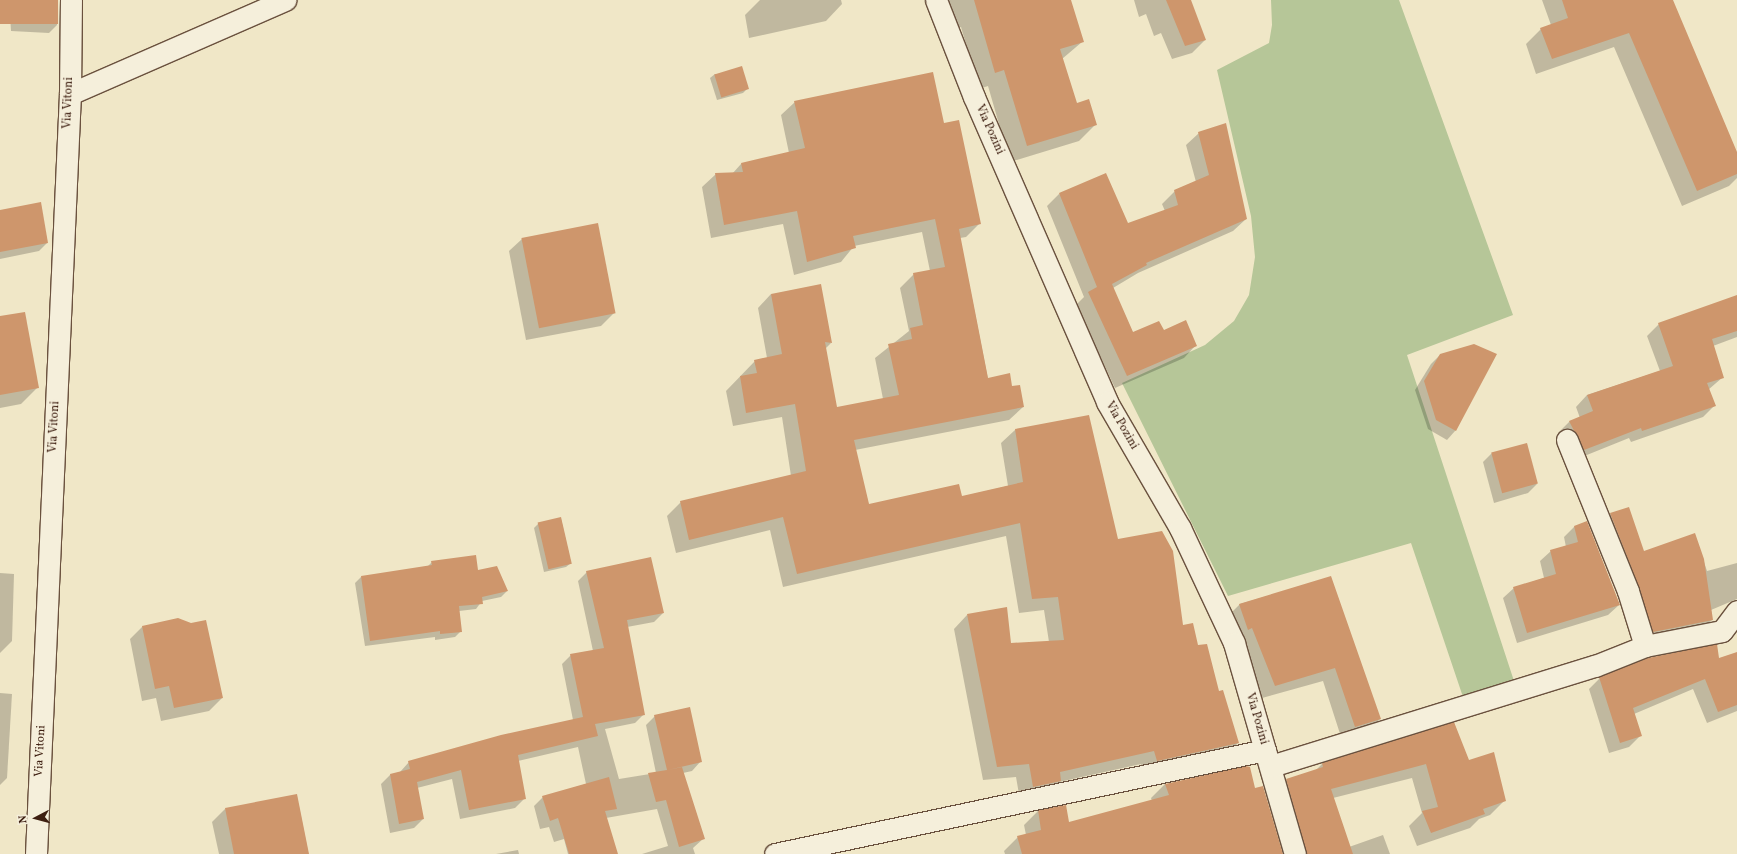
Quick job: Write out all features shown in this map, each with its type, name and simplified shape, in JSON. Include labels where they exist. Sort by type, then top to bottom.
[{"type":"street","name":"Via Vitoni","points":[[36,854],[70,94],[72,0]]},
{"type":"street","points":[[70,94],[285,0]]},
{"type":"street","name":"Via Pozini","points":[[936,0],[974,97],[1107,402],[1180,528],[1234,643],[1268,758],[1282,818],[1295,854]]},
{"type":"street","points":[[1567,440],[1628,591],[1645,646]]},
{"type":"street","points":[[775,854],[1268,758],[1594,666],[1645,646],[1722,631],[1737,611]]},
{"type":"green space","points":[[1271,0],[1399,0],[1513,315],[1407,355],[1514,681],[1463,697],[1411,543],[1228,596],[1122,383],[1205,345],[1234,321],[1249,295],[1255,257],[1251,216],[1217,70],[1269,43],[1272,25]]},
{"type":"building","points":[[0,0],[58,0],[58,24],[0,24]]},
{"type":"building","points":[[974,0],[1071,0],[1084,42],[1060,49],[1077,103],[1089,99],[1097,125],[1027,146],[1004,70],[995,73]]},
{"type":"building","points":[[1166,0],[1191,0],[1206,40],[1185,46]]},
{"type":"building","points":[[1562,0],[1673,0],[1737,152],[1737,174],[1697,191],[1629,33],[1552,59],[1540,28],[1568,18]]},
{"type":"building","points":[[742,66],[749,89],[721,97],[714,74]]},
{"type":"building","points":[[933,72],[944,123],[959,120],[981,224],[959,229],[988,378],[1010,373],[1012,386],[1020,385],[1024,407],[854,440],[869,504],[959,484],[962,496],[1023,482],[1015,429],[1089,415],[1118,539],[1162,531],[1173,551],[1183,625],[1193,623],[1198,645],[1207,644],[1219,691],[1223,690],[1239,743],[1157,761],[1154,751],[1060,772],[1061,781],[1033,787],[1029,764],[997,767],[967,614],[1007,607],[1011,643],[1064,640],[1058,597],[1032,599],[1020,523],[797,574],[783,517],[689,540],[680,501],[806,471],[795,404],[746,413],[740,376],[757,373],[754,360],[782,354],[771,294],[821,284],[832,343],[825,342],[837,407],[899,395],[888,344],[912,339],[910,328],[923,325],[913,273],[945,267],[935,219],[853,236],[856,248],[807,262],[797,211],[724,225],[715,173],[743,172],[741,163],[805,148],[794,101]]},
{"type":"building","points":[[1226,123],[1247,219],[1146,263],[1147,265],[1112,284],[1133,332],[1159,321],[1164,330],[1186,320],[1197,346],[1127,376],[1088,292],[1097,287],[1059,193],[1106,173],[1128,223],[1178,205],[1174,190],[1209,175],[1198,132]]},
{"type":"building","points":[[41,202],[48,243],[0,252],[0,210]]},
{"type":"building","points":[[598,223],[616,313],[539,328],[521,238]]},
{"type":"building","points":[[1737,295],[1737,331],[1712,339],[1724,378],[1707,383],[1716,406],[1642,431],[1641,428],[1584,450],[1569,421],[1593,411],[1587,395],[1673,366],[1658,323]]},
{"type":"building","points":[[25,312],[39,388],[0,395],[0,316]]},
{"type":"building","points":[[1474,344],[1497,354],[1456,431],[1436,420],[1424,381],[1440,354]]},
{"type":"building","points":[[1527,443],[1538,484],[1502,493],[1491,453]]},
{"type":"building","points":[[1629,507],[1644,551],[1695,533],[1704,559],[1713,620],[1653,632],[1639,587],[1610,513]]},
{"type":"building","points":[[561,517],[572,564],[548,569],[538,522]]},
{"type":"building","points":[[1587,521],[1620,605],[1527,633],[1513,587],[1556,574],[1550,550],[1578,542],[1574,526]]},
{"type":"building","points":[[476,555],[478,570],[497,566],[508,591],[482,597],[483,604],[459,606],[462,632],[440,634],[440,631],[370,641],[361,576],[432,565],[431,561]]},
{"type":"building","points":[[651,557],[664,613],[627,620],[645,715],[595,724],[598,736],[518,755],[526,799],[469,810],[461,770],[417,782],[424,819],[399,824],[390,774],[410,769],[408,761],[501,735],[583,717],[570,654],[604,648],[586,571]]},
{"type":"building","points":[[1331,576],[1381,719],[1355,727],[1335,668],[1275,686],[1252,628],[1248,630],[1239,604]]},
{"type":"building","points":[[178,618],[191,623],[206,620],[223,698],[174,708],[169,686],[155,689],[142,626]]},
{"type":"building","points":[[1717,644],[1719,658],[1737,652],[1737,705],[1718,712],[1705,679],[1633,708],[1642,736],[1620,743],[1599,677],[1648,658]]},
{"type":"building","points":[[690,707],[702,762],[668,770],[682,767],[705,839],[679,847],[666,800],[656,802],[648,773],[667,770],[654,715]]},
{"type":"building","points":[[1454,722],[1469,760],[1494,752],[1506,801],[1483,809],[1485,814],[1431,833],[1422,811],[1438,807],[1426,764],[1331,789],[1353,854],[1307,854],[1286,779],[1323,767],[1322,763]]},
{"type":"building","points":[[1246,766],[1250,767],[1255,788],[1263,786],[1283,854],[1022,854],[1017,836],[1041,830],[1038,810],[1066,805],[1069,822],[1169,795],[1165,784]]},
{"type":"building","points":[[609,777],[617,809],[605,811],[618,854],[569,854],[558,818],[550,821],[542,796]]},
{"type":"building","points":[[297,794],[309,854],[234,854],[225,808]]}]
